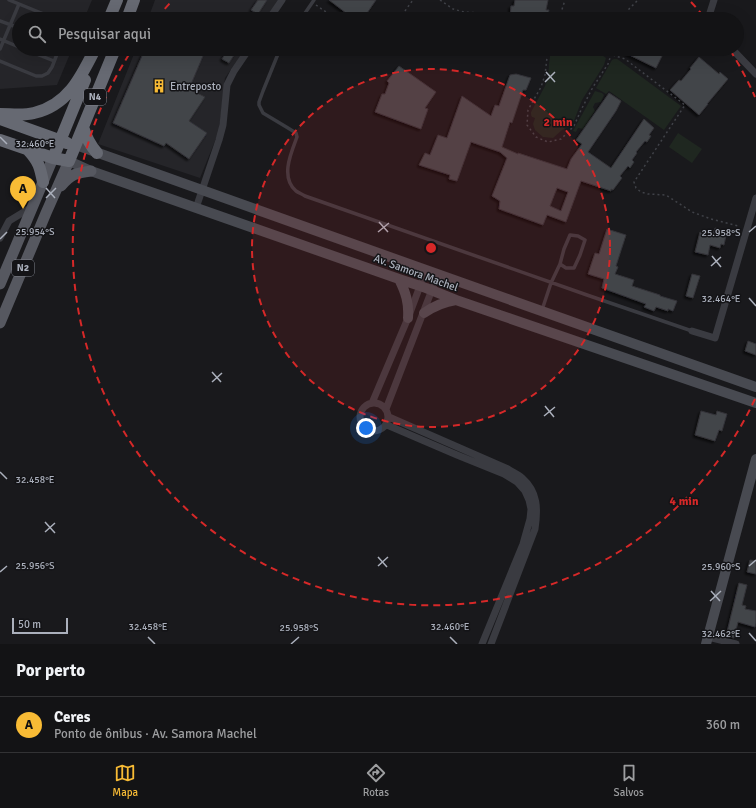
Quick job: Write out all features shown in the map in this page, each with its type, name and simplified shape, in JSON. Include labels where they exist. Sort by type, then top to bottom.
[{"type":"highway","points":[[112,12],[117,0]]},
{"type":"highway","points":[[130,12],[134,0]]},
{"type":"highway","points":[[0,114],[35,113],[58,102],[66,96],[79,80],[92,56]]},
{"type":"highway","name":"N4","points":[[53,158],[93,56]]},
{"type":"highway","name":"N4","points":[[69,161],[112,56]]},
{"type":"highway","points":[[0,119],[60,141],[76,145]]},
{"type":"highway","points":[[84,127],[85,135],[97,152]]},
{"type":"highway","points":[[0,140],[53,158],[69,161]]},
{"type":"highway","points":[[27,149],[39,164],[43,182]]},
{"type":"main road","name":"Av. Samora Machel","points":[[76,145],[426,270],[755,385]]},
{"type":"main road","name":"N2","points":[[0,284],[53,158]]},
{"type":"main road","name":"Av. Samora Machel","points":[[69,161],[399,280],[432,290],[456,300],[752,402]]},
{"type":"main road","name":"N2","points":[[0,323],[69,161]]},
{"type":"main road","points":[[56,192],[72,174],[91,170]]},
{"type":"main road","points":[[399,280],[404,289],[409,307],[408,318]]},
{"type":"main road","points":[[424,313],[438,304],[456,300]]},
{"type":"main road","points":[[752,402],[756,409]]},
{"type":"main road","points":[[707,640],[756,459]]},
{"type":"street","points":[[274,12],[282,0]]},
{"type":"street","points":[[710,12],[714,0]]},
{"type":"street","points":[[196,208],[220,140],[230,78],[244,56]]},
{"type":"street","points":[[739,56],[756,74]]},
{"type":"street","points":[[692,331],[715,338],[756,198]]},
{"type":"street","points":[[0,238],[9,221],[33,206]]},
{"type":"street","points":[[372,403],[408,318],[426,270]]},
{"type":"street","points":[[386,409],[438,274]]},
{"type":"street","points":[[372,403],[380,404],[386,409],[389,417],[387,425],[381,430],[373,432],[365,429],[361,422],[360,414],[364,407],[372,403]]},
{"type":"street","points":[[389,417],[508,469],[522,478],[534,495],[537,515],[535,529],[491,644]]},
{"type":"street","points":[[387,425],[504,474],[517,482],[525,491],[530,500],[530,518],[522,544],[482,644]]},
{"type":"street","points":[[707,640],[736,644]]},
{"type":"lane","points":[[9,0],[39,12]]},
{"type":"lane","points":[[306,12],[313,1]]},
{"type":"lane","points":[[16,12],[19,4]]},
{"type":"lane","points":[[0,49],[2,40],[12,20]]},
{"type":"lane","points":[[0,21],[10,25]]},
{"type":"lane","points":[[2,40],[12,44]]},
{"type":"lane","points":[[42,56],[54,61]]},
{"type":"lane","points":[[0,61],[36,76],[42,76],[48,73],[56,56]]},
{"type":"lane","points":[[277,56],[259,105],[263,113],[297,135],[291,154],[288,171],[289,181],[296,190],[305,196],[692,331]]},
{"type":"lane","points":[[542,311],[551,283],[560,264],[570,235],[578,236],[585,240],[574,268],[566,268],[560,264]]},
{"type":"path","points":[[404,12],[412,0]]},
{"type":"path","points":[[440,0],[453,9],[464,12]]},
{"type":"path","points":[[561,12],[565,0]]},
{"type":"path","points":[[628,12],[638,0]]},
{"type":"path","points":[[313,1],[327,12]]},
{"type":"path","points":[[547,56],[545,75],[541,87],[528,110],[527,125],[536,137],[548,142],[561,139],[574,126],[593,87],[608,64],[610,56]]},
{"type":"path","points":[[617,56],[625,59],[685,105],[634,182],[636,188],[641,192],[648,194],[666,195],[692,212],[738,226]]},
{"type":"shaded area","points":[[0,0],[92,0],[87,12],[12,12],[12,56],[69,56],[57,85],[0,89]]},
{"type":"shaded area","points":[[155,0],[278,0],[270,12],[151,12]]},
{"type":"shaded area","points":[[133,56],[240,56],[225,78],[219,131],[200,178],[98,144]]},
{"type":"shaded area","points":[[550,56],[603,56],[606,58],[604,65],[582,100],[572,126],[562,130],[553,138],[543,137],[535,130],[533,124],[535,118],[531,115],[531,112],[548,78]]},
{"type":"shaded area","points":[[614,59],[620,61],[681,106],[664,130],[609,91],[606,94],[596,88]]},
{"type":"shaded area","points":[[595,91],[604,95],[601,102],[595,103],[593,107],[595,111],[583,129],[578,128],[576,132],[573,131]]},
{"type":"shaded area","points":[[678,133],[702,149],[692,163],[669,147]]},
{"type":"building","points":[[258,0],[267,0],[259,12],[251,10]]},
{"type":"building","points":[[329,0],[376,0],[368,12],[345,12]]},
{"type":"building","points":[[515,0],[548,0],[546,10],[549,10],[549,12],[511,12],[511,6],[514,6]]},
{"type":"building","name":"Entreposto","points":[[142,56],[203,56],[189,89],[205,97],[189,121],[207,133],[189,159],[166,143],[164,146],[113,123]]},
{"type":"building","points":[[224,56],[234,56],[229,63],[222,59]]},
{"type":"building","points":[[631,56],[662,56],[656,68]]},
{"type":"building","points":[[699,57],[719,74],[720,72],[728,79],[699,115],[670,90],[679,80],[681,81]]},
{"type":"building","points":[[399,66],[436,92],[425,108],[428,109],[421,129],[375,112],[382,94],[385,94],[389,83],[387,81]]},
{"type":"building","points":[[516,74],[531,78],[526,90],[523,90],[502,147],[518,154],[567,169],[571,159],[582,144],[576,140],[609,93],[621,101],[616,111],[588,152],[611,168],[644,119],[654,128],[649,135],[651,136],[647,142],[645,141],[636,152],[637,153],[632,160],[634,162],[630,168],[628,166],[620,176],[622,178],[613,190],[611,189],[611,191],[581,181],[566,222],[547,215],[543,225],[499,209],[500,201],[492,196],[507,158],[500,152],[471,142],[457,181],[449,179],[450,175],[419,165],[425,153],[430,155],[438,135],[447,138],[462,96],[491,116],[495,105],[499,106],[510,75]],"holes":[[[557,188],[568,192],[561,211],[550,206]]]},
{"type":"building","points":[[715,228],[727,231],[724,245],[721,244],[720,248],[710,245],[708,255],[695,252],[700,232],[713,235]]},
{"type":"building","points":[[607,229],[626,235],[616,266],[618,267],[615,274],[634,280],[632,286],[677,301],[673,311],[656,307],[654,311],[644,307],[646,304],[602,288],[604,279],[588,274],[595,253],[599,254]]},
{"type":"building","points":[[692,274],[700,276],[693,298],[686,296]]},
{"type":"building","points":[[748,341],[756,344],[756,355],[745,351]]},
{"type":"building","points":[[701,411],[716,415],[717,411],[727,414],[722,431],[719,430],[715,441],[695,435]]},
{"type":"building","points":[[750,560],[756,561],[756,574],[747,572]]},
{"type":"building","points":[[739,583],[747,585],[742,605],[746,606],[745,609],[756,611],[756,623],[755,627],[738,622],[734,638],[726,636]]},
{"type":"place","name":"Entreposto","points":[[159,86]]},
{"type":"place","name":"Ceres","points":[[23,209]]}]
